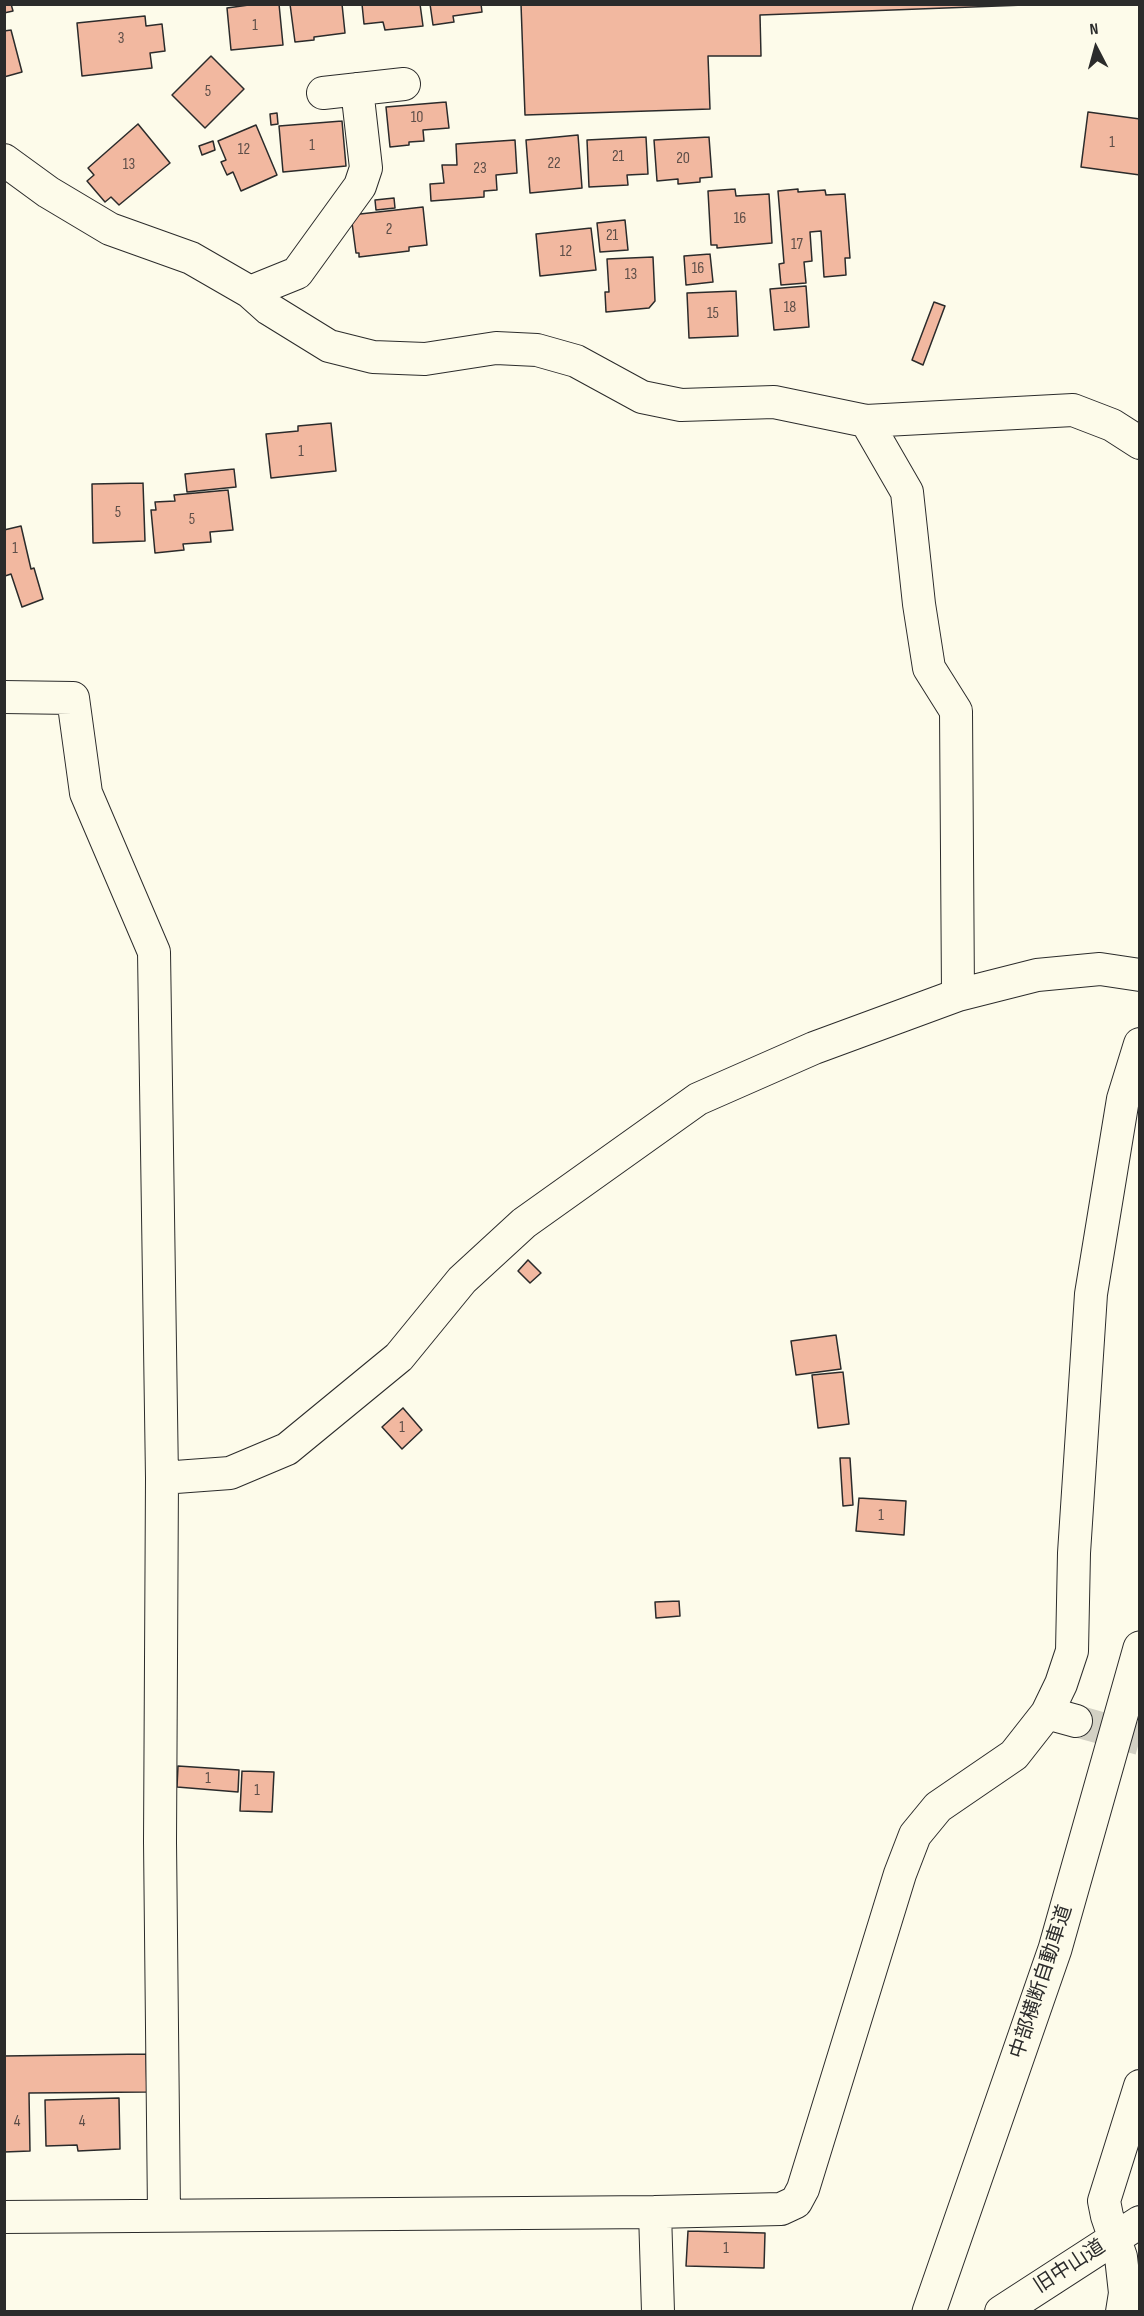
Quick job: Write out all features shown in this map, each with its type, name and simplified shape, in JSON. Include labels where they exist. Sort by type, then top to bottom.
[{"type":"highway","name":"中部横断自動車道","points":[[929,2312],[1055,1949],[1140,1648]]},
{"type":"street","points":[[323,93],[404,84]]},
{"type":"street","points":[[250,292],[297,273],[360,186],[366,168],[357,89]]},
{"type":"street","points":[[4,160],[48,192],[110,229],[191,258],[250,292],[269,309],[329,346],[373,357],[425,359],[496,348],[537,350],[576,362],[642,398],[681,405],[774,402],[866,421],[1072,410],[1112,424],[1140,443]]},
{"type":"street","points":[[866,421],[907,492],[919,604],[929,668],[956,711],[958,995]]},
{"type":"street","points":[[4,697],[73,698],[86,793],[154,952],[162,1478],[160,1842],[164,2214]]},
{"type":"street","points":[[162,1478],[230,1473],[287,1449],[399,1357],[462,1280],[524,1223],[698,1099],[814,1048],[958,995],[1037,975],[1100,969],[1140,975]]},
{"type":"street","points":[[4,2217],[763,2211],[781,2209],[796,2202],[803,2189],[900,1874],[915,1835],[938,1807],[1014,1755],[1062,1717],[1061,1684],[1071,1651],[1074,1553],[1091,1294],[1123,1099],[1140,1044]]},
{"type":"street","points":[[1122,2312],[1125,2293],[1121,2257],[1127,2230],[1107,2216],[1104,2201],[1140,2086]]},
{"type":"street","points":[[655,2212],[658,2312]]},
{"type":"street","name":"旧中山道","points":[[1001,2312],[1127,2230]]},
{"type":"building","points":[[4,4],[11,4],[13,11],[4,13]]},
{"type":"building","points":[[279,4],[283,45],[231,50],[227,8]]},
{"type":"building","points":[[290,4],[342,4],[345,33],[295,42]]},
{"type":"building","points":[[362,4],[420,4],[423,26],[385,30],[383,22],[364,24]]},
{"type":"building","points":[[430,4],[481,4],[482,12],[453,16],[454,22],[433,25]]},
{"type":"building","points":[[521,4],[1051,4],[760,15],[761,56],[708,56],[710,109],[525,115]]},
{"type":"building","points":[[145,16],[146,26],[162,24],[165,51],[150,53],[152,68],[82,76],[77,23]]},
{"type":"building","points":[[11,30],[22,72],[4,77],[4,31]]},
{"type":"building","points":[[211,56],[244,89],[205,128],[172,95]]},
{"type":"building","points":[[446,102],[449,128],[423,130],[424,141],[390,147],[386,107]]},
{"type":"building","points":[[1088,112],[1140,119],[1140,175],[1081,167]]},
{"type":"building","points":[[277,113],[278,124],[271,125],[270,114]]},
{"type":"building","points":[[342,121],[346,166],[283,172],[279,126]]},
{"type":"building","points":[[138,124],[170,163],[119,205],[111,197],[105,202],[87,181],[94,175],[88,168]]},
{"type":"building","points":[[256,125],[277,175],[241,191],[233,172],[227,175],[221,162],[226,160],[218,141]]},
{"type":"building","points":[[578,135],[582,188],[530,193],[526,140]]},
{"type":"building","points":[[646,137],[648,174],[627,175],[628,185],[589,187],[587,140]]},
{"type":"building","points":[[709,137],[712,177],[700,178],[700,182],[678,184],[678,179],[657,181],[654,140]]},
{"type":"building","points":[[515,140],[517,173],[496,175],[497,190],[484,191],[484,197],[431,201],[430,184],[444,183],[442,165],[457,165],[456,144]]},
{"type":"building","points":[[213,141],[215,150],[202,155],[199,146]]},
{"type":"building","points":[[735,189],[736,196],[769,194],[772,243],[717,248],[717,245],[711,245],[708,191]]},
{"type":"building","points":[[798,189],[798,192],[825,190],[826,195],[845,194],[850,258],[845,258],[846,275],[824,277],[821,231],[810,232],[812,261],[804,262],[806,283],[781,285],[779,264],[784,263],[778,191]]},
{"type":"building","points":[[394,198],[395,208],[376,210],[375,200]]},
{"type":"building","points":[[423,207],[427,245],[409,247],[409,251],[359,257],[359,253],[356,253],[351,215]]},
{"type":"building","points":[[625,220],[628,250],[600,252],[597,223]]},
{"type":"building","points":[[591,228],[596,270],[540,276],[536,234]]},
{"type":"building","points":[[710,254],[713,282],[686,285],[684,256]]},
{"type":"building","points":[[653,257],[655,301],[649,308],[606,312],[605,292],[609,292],[607,259]]},
{"type":"building","points":[[806,286],[809,327],[774,330],[770,289]]},
{"type":"building","points":[[736,291],[738,336],[689,338],[687,293]]},
{"type":"building","points":[[934,302],[945,306],[923,365],[912,360]]},
{"type":"building","points":[[331,423],[336,471],[271,478],[266,434],[298,431],[298,426]]},
{"type":"building","points":[[234,469],[236,487],[187,492],[185,474]]},
{"type":"building","points":[[143,483],[145,541],[93,543],[92,484]]},
{"type":"building","points":[[228,490],[233,530],[210,532],[211,542],[183,544],[184,550],[155,553],[151,510],[156,510],[155,502],[175,501],[174,495]]},
{"type":"building","points":[[21,526],[31,569],[34,568],[43,599],[22,607],[11,574],[5,576],[4,574],[4,530]]},
{"type":"building","points":[[528,1260],[541,1273],[530,1283],[518,1271]]},
{"type":"building","points":[[836,1335],[841,1369],[796,1375],[791,1341]]},
{"type":"building","points":[[843,1372],[849,1424],[818,1428],[812,1375]]},
{"type":"building","points":[[403,1408],[422,1430],[402,1449],[382,1427]]},
{"type":"building","points":[[840,1458],[850,1458],[853,1505],[843,1506]]},
{"type":"building","points":[[859,1498],[906,1501],[904,1535],[856,1531]]},
{"type":"building","points":[[679,1601],[680,1616],[656,1618],[655,1602]]},
{"type":"building","points":[[178,1766],[239,1770],[238,1792],[177,1787]]},
{"type":"building","points":[[242,1771],[274,1772],[272,1812],[240,1811]]},
{"type":"building","points":[[146,2054],[147,2092],[29,2093],[30,2151],[4,2152],[4,2056]]},
{"type":"building","points":[[119,2098],[120,2149],[78,2151],[77,2145],[46,2146],[45,2100]]},
{"type":"building","points":[[688,2231],[765,2233],[764,2268],[686,2266]]},
{"type":"tunnel","points":[[1076,1721],[1140,1739]]}]
